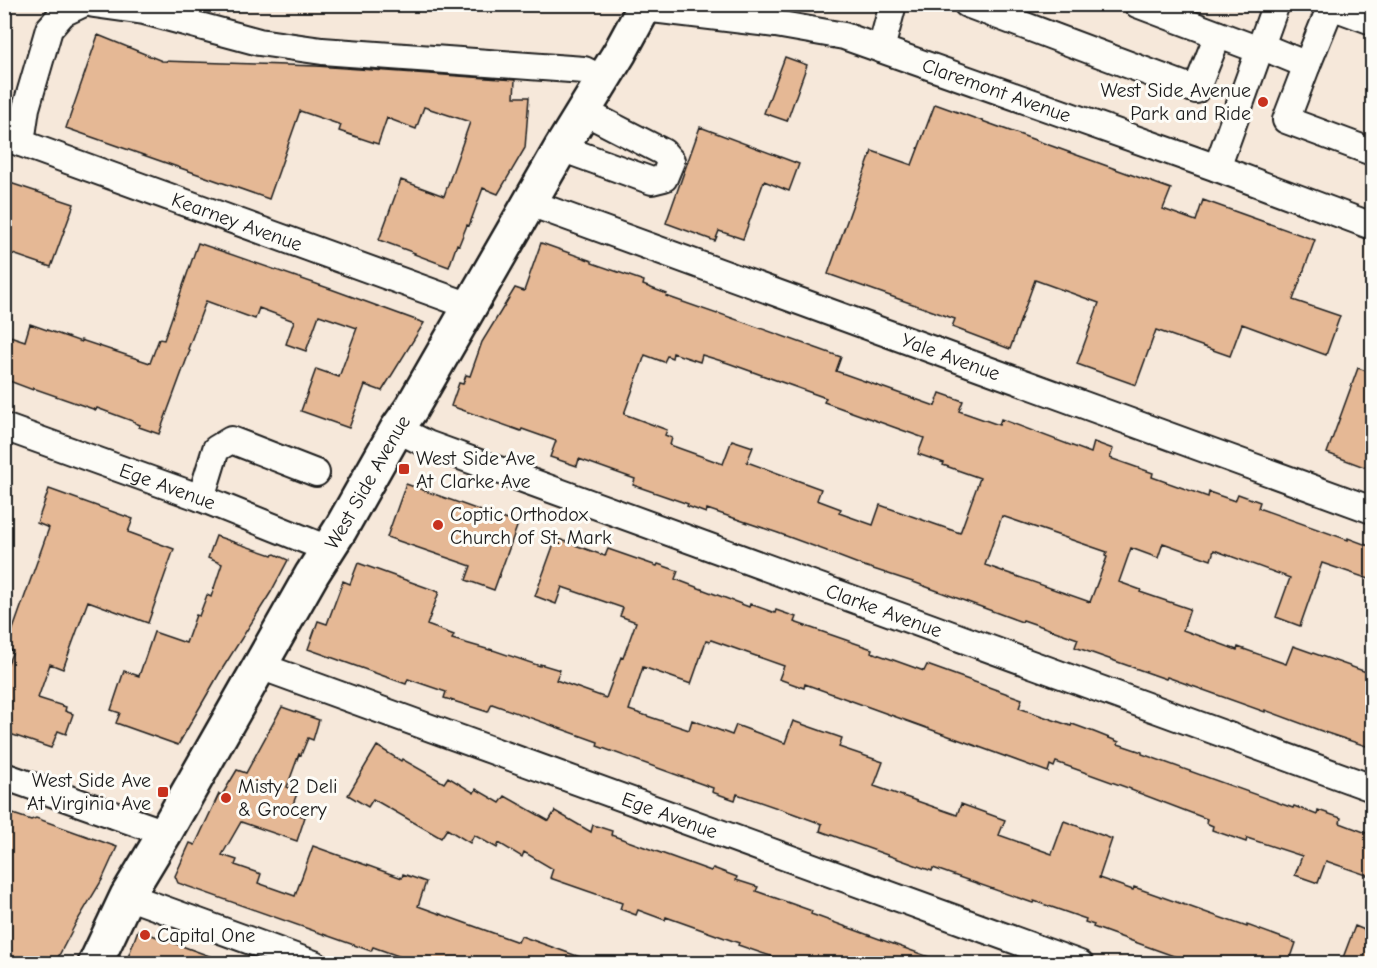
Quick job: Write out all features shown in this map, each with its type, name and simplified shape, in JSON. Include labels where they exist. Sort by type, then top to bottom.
[{"type":"main road","name":"West Side Avenue","points":[[95,963],[128,896],[312,574],[397,429],[411,410],[645,6]]},
{"type":"street","points":[[13,140],[26,108],[49,29],[63,13],[82,4]]},
{"type":"street","points":[[94,4],[144,11],[259,42],[322,51],[584,69],[602,80]]},
{"type":"street","points":[[967,4],[1196,90],[1218,35]]},
{"type":"street","points":[[1137,4],[1218,35],[1307,65]]},
{"type":"street","points":[[1217,168],[1275,4]]},
{"type":"street","points":[[881,49],[893,5]]},
{"type":"street","name":"Claremont Avenue","points":[[645,6],[844,36],[1217,168],[1372,226]]},
{"type":"street","points":[[1372,21],[1331,6],[1286,120],[1372,152]]},
{"type":"street","points":[[561,148],[652,181],[664,178],[671,161],[663,152],[583,111]]},
{"type":"street","name":"Kearney Avenue","points":[[13,140],[470,306]]},
{"type":"street","name":"Yale Avenue","points":[[530,203],[1372,510]]},
{"type":"street","name":"Ege Avenue","points":[[4,427],[201,498],[328,549]]},
{"type":"street","name":"Clarke Avenue","points":[[397,429],[426,444],[1372,788]]},
{"type":"street","points":[[201,498],[216,449],[231,440],[316,473]]},
{"type":"street","name":"Ege Avenue","points":[[260,666],[1080,963]]},
{"type":"street","points":[[4,776],[165,833]]},
{"type":"street","points":[[128,896],[248,952],[314,963]]},
{"type":"building","points":[[98,35],[162,61],[316,66],[515,80],[514,97],[529,97],[525,148],[498,194],[483,188],[469,226],[467,225],[459,245],[457,244],[449,267],[379,240],[401,180],[444,196],[470,122],[424,107],[416,129],[387,118],[378,144],[339,131],[341,125],[300,111],[269,199],[66,128]]},
{"type":"building","points":[[785,57],[807,65],[787,121],[764,113]]},
{"type":"building","points":[[935,104],[1171,189],[1163,209],[1196,221],[1203,200],[1315,240],[1293,300],[1340,316],[1326,355],[1242,324],[1230,356],[1156,330],[1136,385],[1077,364],[1099,303],[1035,280],[1010,349],[952,327],[955,319],[828,274],[872,151],[912,165]]},
{"type":"building","points":[[700,127],[799,164],[789,191],[764,181],[743,239],[719,231],[715,241],[666,223]]},
{"type":"building","points":[[4,181],[74,204],[51,267],[4,251]]},
{"type":"building","points":[[198,243],[424,323],[382,391],[365,385],[349,428],[301,411],[316,369],[339,377],[357,328],[319,315],[306,351],[286,344],[294,321],[259,308],[255,319],[206,301],[159,434],[97,408],[96,410],[4,379],[4,334],[25,341],[30,324],[150,363],[159,339],[164,340]]},
{"type":"building","points":[[541,243],[644,281],[643,285],[667,294],[666,296],[841,357],[836,371],[935,406],[940,393],[963,401],[959,411],[999,425],[1001,419],[1091,453],[1094,442],[1113,449],[1110,458],[1153,473],[1152,477],[1208,497],[1209,492],[1235,501],[1238,494],[1260,502],[1258,508],[1372,547],[1372,580],[1322,563],[1300,626],[1276,617],[1290,578],[1214,550],[1211,560],[1163,543],[1158,558],[1131,548],[1119,582],[1141,590],[1140,592],[1190,609],[1183,630],[1237,650],[1238,647],[1286,664],[1293,646],[1372,674],[1372,748],[1075,647],[1078,639],[1023,620],[1022,622],[778,533],[707,509],[706,513],[687,506],[688,504],[633,485],[635,479],[579,459],[577,466],[550,457],[556,441],[451,406],[459,383],[463,384],[466,375],[470,376],[482,342],[515,288],[524,291]],"holes":[[[673,353],[700,362],[702,355],[728,363],[826,398],[824,402],[924,438],[918,454],[980,478],[960,533],[880,505],[873,525],[839,513],[841,509],[817,500],[821,489],[747,462],[753,447],[732,440],[723,464],[670,445],[672,438],[665,435],[667,430],[624,414],[645,355],[664,362],[667,356],[672,358]],[[1002,516],[1107,552],[1090,602],[985,565]]]},
{"type":"building","points":[[1358,368],[1372,373],[1372,470],[1327,453]]},
{"type":"building","name":"Coptic Orthodox Church of St. Mark","points":[[406,484],[518,524],[494,590],[466,580],[471,566],[387,537]]},
{"type":"building","points":[[49,489],[133,519],[128,532],[174,549],[148,623],[88,601],[63,669],[50,664],[38,698],[66,707],[65,711],[73,714],[66,734],[58,731],[51,748],[4,732],[4,673],[13,651],[6,649],[49,528],[37,523]]},
{"type":"building","points":[[216,536],[288,560],[178,745],[116,723],[120,713],[111,710],[124,671],[139,676],[154,632],[186,643],[196,615],[199,616],[207,595],[211,597],[222,564],[208,558]]},
{"type":"building","points":[[556,538],[605,556],[608,549],[678,571],[675,579],[749,607],[750,604],[775,613],[776,610],[796,617],[794,622],[872,649],[871,652],[924,671],[927,665],[1022,699],[1019,708],[1094,732],[1119,742],[1118,744],[1142,752],[1142,754],[1293,808],[1294,806],[1317,815],[1318,810],[1341,818],[1340,823],[1372,835],[1372,877],[1326,861],[1318,883],[1295,875],[1302,856],[1247,838],[1246,842],[1212,830],[1213,826],[1206,823],[1207,819],[1056,762],[1054,767],[1050,765],[1048,772],[805,684],[804,688],[779,679],[784,666],[711,640],[706,641],[691,684],[643,667],[629,710],[689,730],[692,720],[732,735],[736,725],[785,743],[793,721],[842,738],[839,747],[883,762],[874,786],[957,815],[961,804],[1005,820],[999,835],[1052,854],[1064,821],[1112,839],[1099,878],[1133,890],[1134,887],[1296,943],[1289,963],[1193,963],[1093,927],[1094,925],[1085,922],[1086,919],[933,868],[932,871],[820,831],[822,824],[792,813],[737,794],[735,800],[712,792],[713,788],[597,746],[598,742],[492,704],[488,712],[444,698],[446,692],[408,679],[406,684],[308,649],[318,621],[327,624],[343,581],[350,584],[358,563],[439,592],[427,625],[454,635],[452,639],[560,670],[556,680],[606,698],[636,622],[620,616],[623,608],[562,587],[556,604],[535,596]]},
{"type":"building","points":[[282,707],[319,720],[313,740],[308,738],[301,755],[299,754],[287,787],[298,791],[290,812],[305,817],[297,841],[241,822],[222,855],[237,860],[235,865],[261,874],[258,883],[295,896],[313,846],[402,878],[403,874],[426,882],[418,906],[518,942],[521,936],[591,961],[590,963],[418,963],[373,947],[371,951],[178,883],[175,876],[190,843],[195,845],[219,794],[222,795],[237,770],[246,773]]},
{"type":"building","points":[[377,746],[444,783],[448,777],[474,793],[476,789],[500,803],[505,796],[549,821],[555,811],[591,832],[593,825],[612,831],[611,835],[711,871],[713,868],[737,877],[736,880],[758,887],[756,891],[812,911],[811,914],[940,961],[940,963],[791,963],[666,917],[665,920],[638,910],[636,915],[620,909],[622,903],[550,878],[553,869],[524,852],[522,857],[499,843],[497,848],[474,835],[470,843],[447,829],[441,838],[373,799],[368,807],[348,795]]},
{"type":"building","points":[[4,811],[31,820],[36,818],[117,847],[102,880],[55,963],[4,963]]},
{"type":"building","points":[[1355,926],[1372,933],[1372,963],[1341,963]]},
{"type":"building","points":[[138,930],[223,961],[222,963],[126,963]]},
{"type":"place","name":"West Side Avenue Park and Ride","points":[[1263,102]]},
{"type":"place","name":"West Side Ave At Clarke Ave","points":[[404,469]]},
{"type":"place","name":"Coptic Orthodox Church of St. Mark","points":[[438,525]]},
{"type":"place","name":"West Side Ave At Virginia Ave","points":[[163,792]]},
{"type":"place","name":"Misty 2 Deli & Grocery","points":[[226,798]]},
{"type":"place","name":"Capital One","points":[[145,935]]}]
